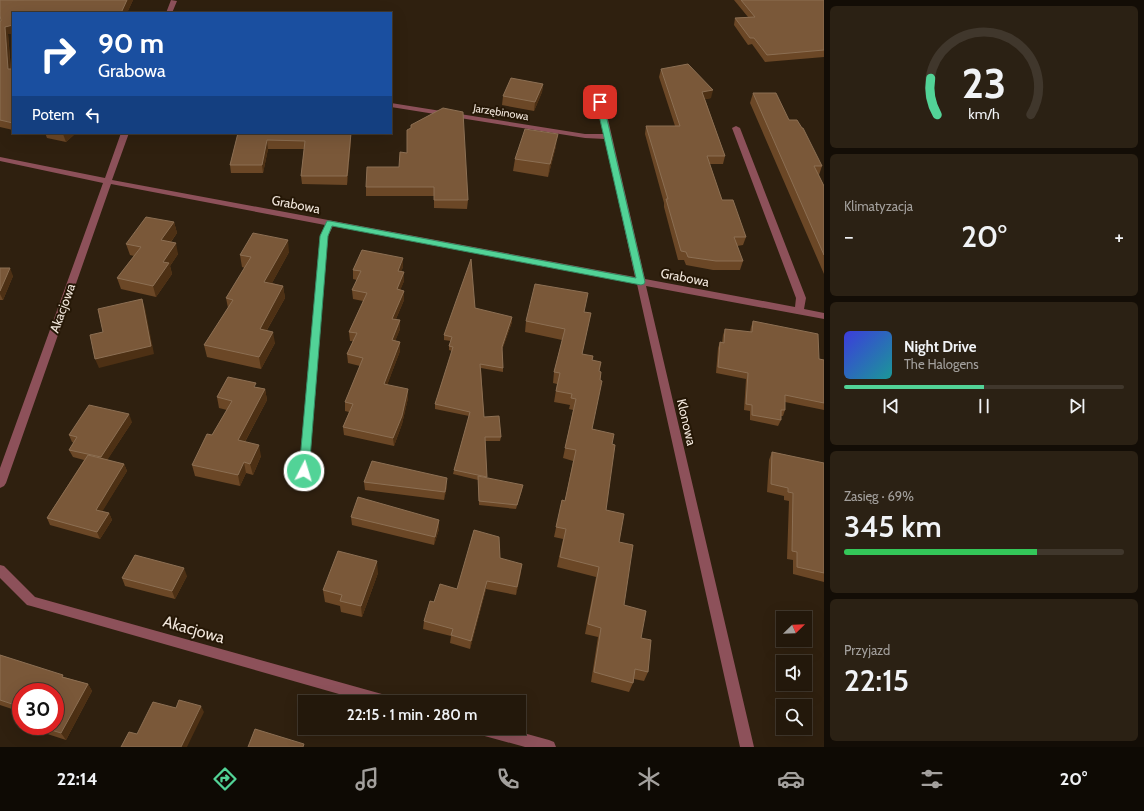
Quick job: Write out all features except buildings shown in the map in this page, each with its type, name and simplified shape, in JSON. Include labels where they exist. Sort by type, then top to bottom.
[{"type":"street","points":[[169,12],[174,1]]},
{"type":"street","name":"Klonowa","points":[[600,102],[747,747]]},
{"type":"street","name":"Jarzębinowa","points":[[392,106],[585,136],[608,138]]},
{"type":"street","points":[[736,128],[801,298],[799,312]]},
{"type":"street","name":"Akacjowa","points":[[0,483],[125,134]]},
{"type":"street","name":"Grabowa","points":[[0,159],[107,181],[824,316]]},
{"type":"street","points":[[304,471],[324,236],[330,223]]},
{"type":"street","name":"Akacjowa","points":[[0,570],[31,601],[364,695]]},
{"type":"street","points":[[506,735],[549,747]]},
{"type":"route","points":[[304,471],[324,236],[330,223],[641,282],[600,102]]}]
